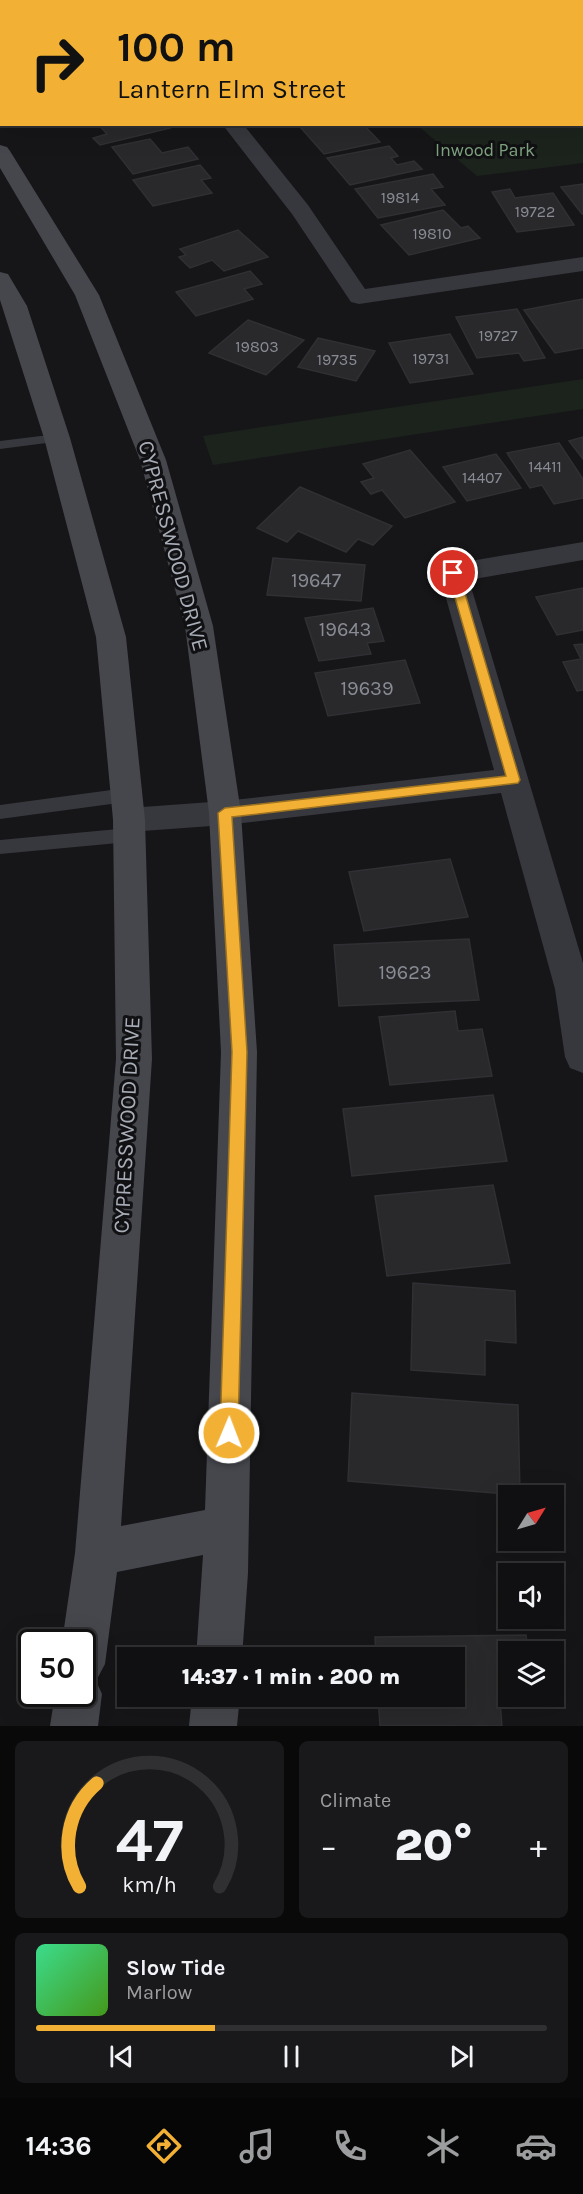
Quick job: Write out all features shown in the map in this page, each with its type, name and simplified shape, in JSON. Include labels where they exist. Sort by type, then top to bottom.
[{"type":"main road","name":"CYPRESSWOOD DRIVE","points":[[0,151],[87,295],[153,460],[199,626],[225,813],[239,1052],[226,1528],[220,1647]]},
{"type":"main road","name":"CYPRESSWOOD DRIVE","points":[[0,279],[15,306],[57,438],[111,638],[128,817],[135,1059],[97,1553],[87,1629]]},
{"type":"main road","points":[[97,1553],[226,1528]]},
{"type":"main road","points":[[74,1726],[76,1707]]},
{"type":"main road","points":[[213,1726],[215,1707]]},
{"type":"street","points":[[234,126],[300,210],[359,297],[583,264]]},
{"type":"street","points":[[583,551],[453,573],[573,989],[583,1057]]},
{"type":"street","points":[[128,817],[225,813],[514,780]]},
{"type":"lane","points":[[0,445],[57,438]]},
{"type":"lane","points":[[0,812],[128,817]]},
{"type":"lane","points":[[0,847],[128,817]]},
{"type":"green space","name":"Inwood Park","points":[[418,126],[583,126],[583,163],[477,176]]},
{"type":"green space","points":[[583,379],[583,409],[213,465],[203,436]]},
{"type":"building","points":[[100,126],[168,126],[170,128],[100,145],[93,138],[107,134]]},
{"type":"building","points":[[365,126],[380,142],[324,154],[301,128]]},
{"type":"building","points":[[150,139],[162,153],[188,147],[198,159],[133,174],[112,147]]},
{"type":"building","points":[[389,146],[398,156],[391,158],[397,165],[414,161],[422,169],[350,185],[327,158]]},
{"type":"building","points":[[200,165],[211,178],[201,180],[212,193],[153,206],[133,180]]},
{"type":"building","points":[[433,174],[443,187],[431,189],[445,205],[378,218],[355,189]]},
{"type":"building","points":[[583,184],[583,214],[582,214],[561,187]]},
{"type":"building","points":[[510,189],[515,198],[553,193],[574,225],[517,232],[492,192]]},
{"type":"building","points":[[443,210],[461,228],[468,226],[480,238],[409,255],[381,225]]},
{"type":"building","points":[[238,230],[268,257],[224,271],[212,260],[190,268],[179,257],[186,255],[180,249]]},
{"type":"building","points":[[250,271],[262,284],[244,289],[253,299],[196,316],[176,292]]},
{"type":"building","points":[[583,299],[583,348],[555,353],[524,310]]},
{"type":"building","points":[[517,309],[545,358],[524,361],[519,353],[477,358],[456,317]]},
{"type":"building","points":[[248,320],[304,340],[266,375],[209,353]]},
{"type":"building","points":[[450,334],[473,374],[410,383],[389,343]]},
{"type":"building","points":[[318,338],[375,351],[356,381],[298,367]]},
{"type":"building","points":[[583,437],[583,459],[569,441]]},
{"type":"building","points":[[559,443],[583,479],[583,498],[554,504],[542,485],[530,488],[507,453]]},
{"type":"building","points":[[410,450],[455,502],[405,518],[382,490],[371,494],[361,482],[374,478],[363,464]]},
{"type":"building","points":[[496,454],[521,488],[467,501],[443,467]]},
{"type":"building","points":[[300,487],[392,526],[373,545],[358,539],[346,552],[298,531],[287,542],[257,528]]},
{"type":"building","points":[[273,558],[365,565],[361,601],[267,595]]},
{"type":"building","points":[[583,588],[583,630],[557,635],[536,597]]},
{"type":"building","points":[[373,608],[384,641],[367,643],[371,654],[319,661],[305,618]]},
{"type":"building","points":[[583,644],[583,690],[577,691],[563,662],[581,659],[574,645]]},
{"type":"building","points":[[405,660],[420,703],[328,716],[315,673]]},
{"type":"building","points":[[450,859],[468,917],[364,931],[349,872]]},
{"type":"building","points":[[469,939],[479,1000],[339,1006],[334,945]]},
{"type":"building","points":[[455,1011],[458,1031],[482,1029],[492,1076],[390,1085],[379,1017]]},
{"type":"building","points":[[493,1095],[507,1161],[352,1176],[343,1109]]},
{"type":"building","points":[[493,1185],[510,1263],[387,1276],[375,1196]]},
{"type":"building","points":[[413,1283],[515,1291],[516,1343],[485,1340],[485,1375],[411,1370]]},
{"type":"building","points":[[352,1393],[518,1405],[520,1485],[498,1485],[498,1493],[348,1481]]},
{"type":"building","points":[[526,1635],[527,1641],[498,1641],[498,1707],[500,1707],[502,1726],[380,1726],[379,1707],[465,1707],[465,1647],[375,1647],[375,1637]]},
{"type":"route","points":[[229,1433],[239,1052],[225,813],[514,780],[453,573]]}]
